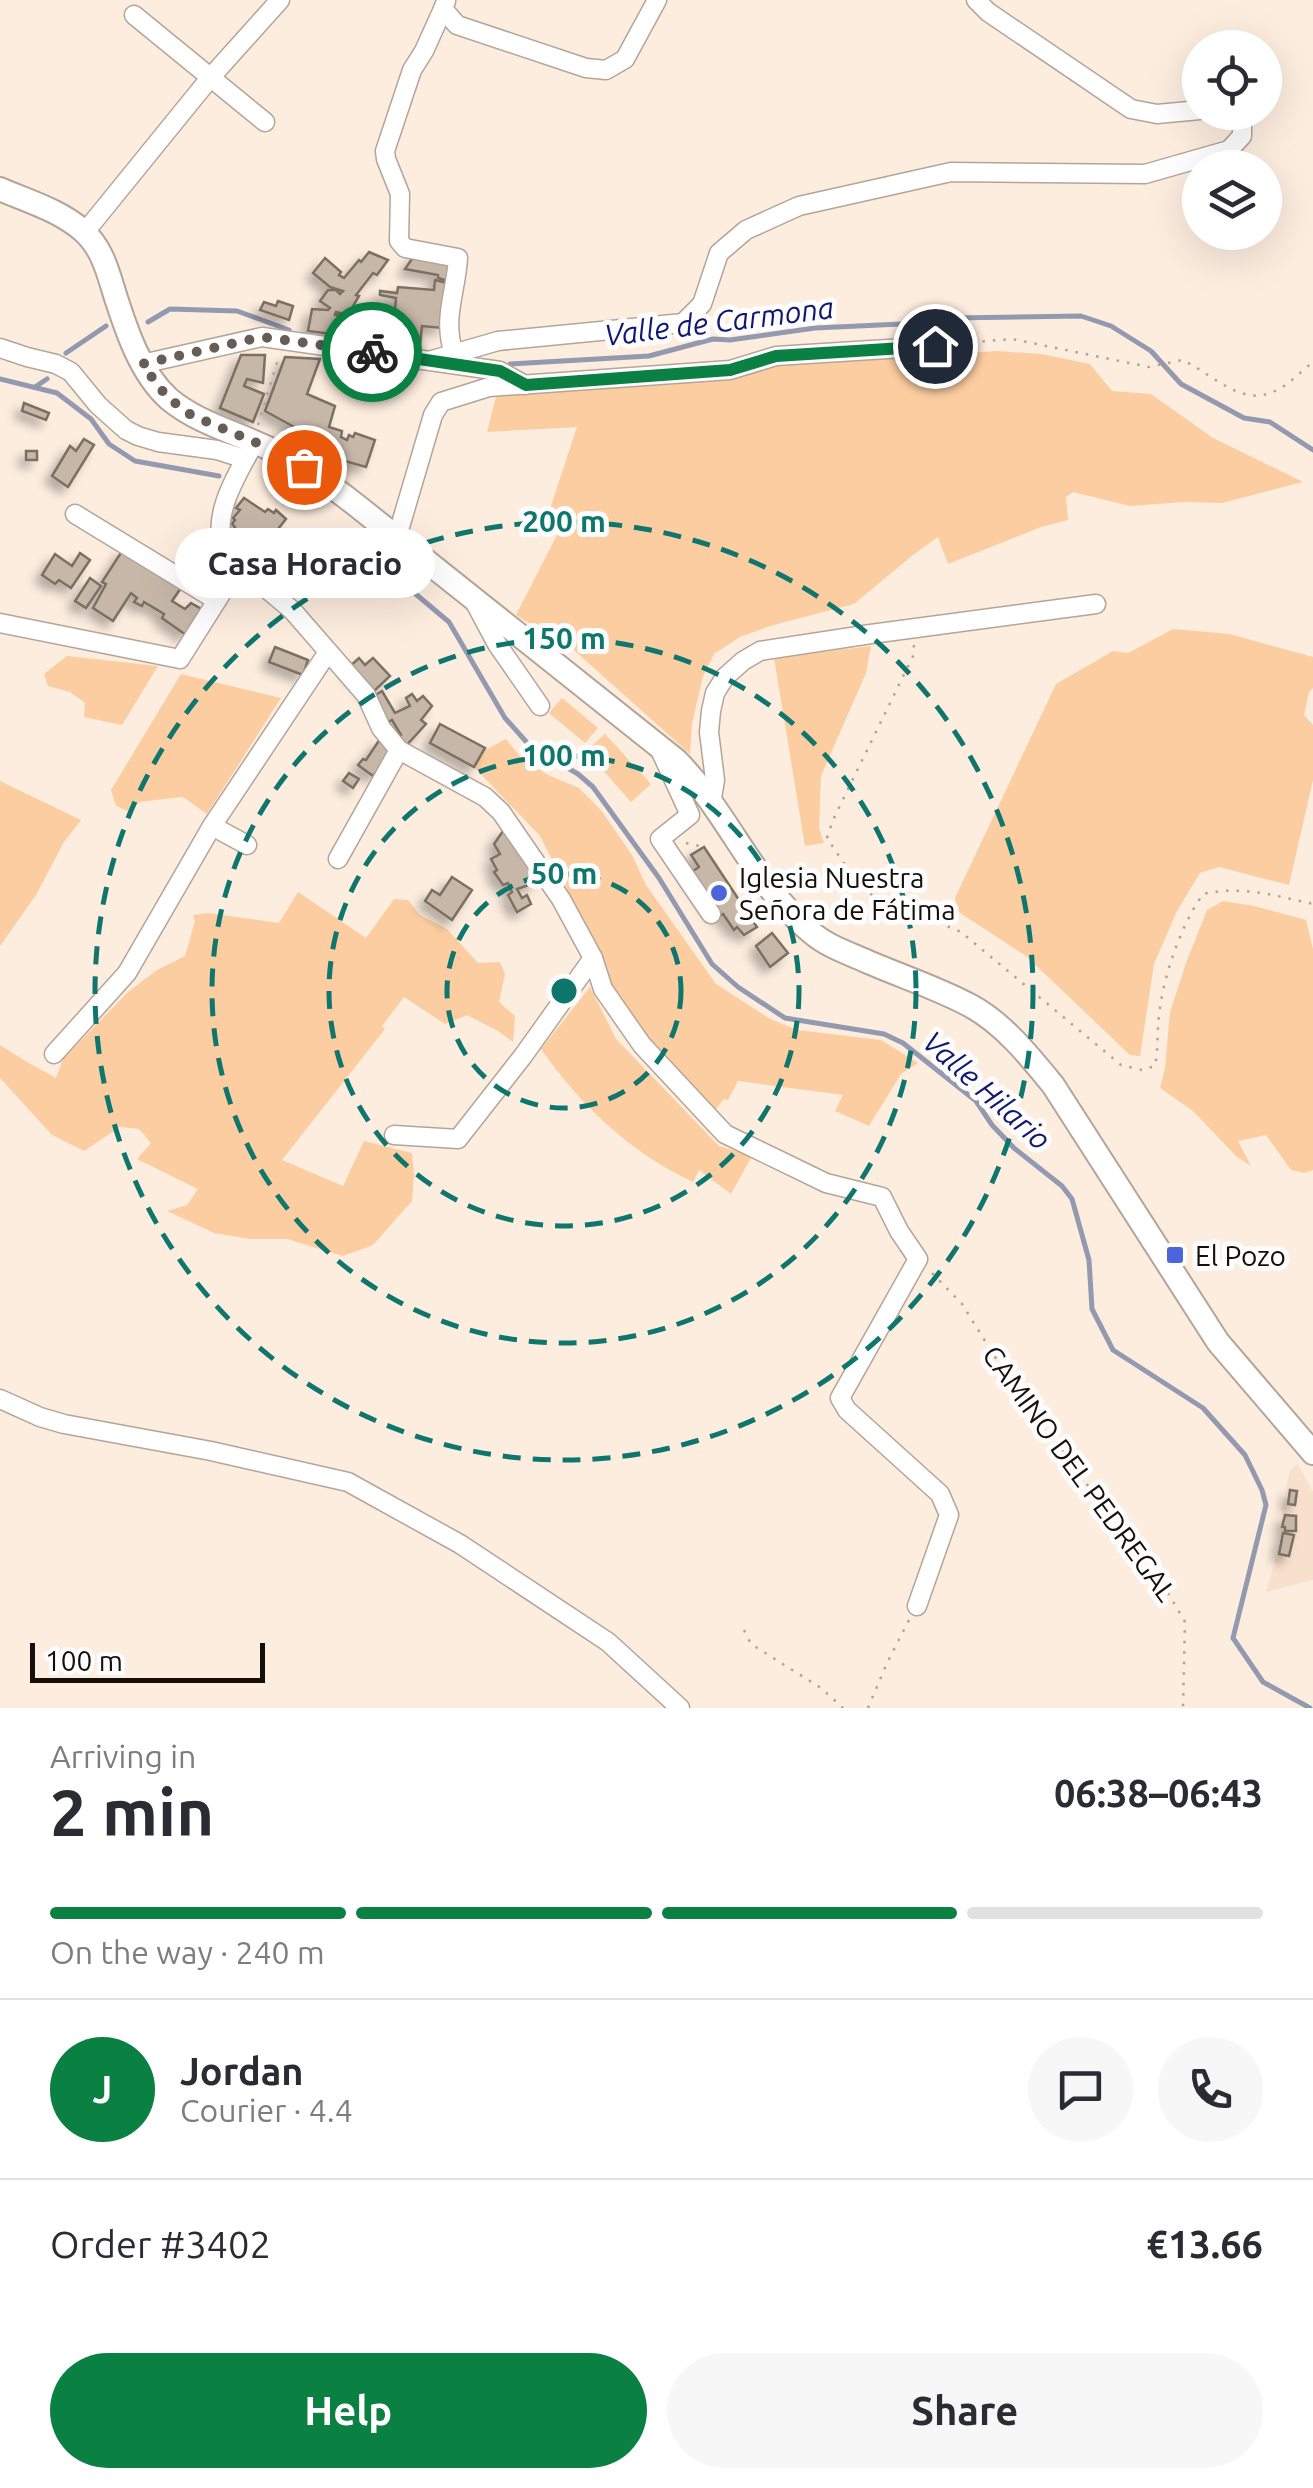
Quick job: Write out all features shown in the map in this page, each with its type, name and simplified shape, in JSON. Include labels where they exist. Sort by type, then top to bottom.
[{"type":"main road","points":[[0,189],[67,218],[85,232],[108,269],[142,364],[167,397],[250,450],[304,467],[658,745],[696,780],[772,894],[816,936],[972,1007],[1026,1052],[1054,1085],[1218,1342],[1313,1452]]},
{"type":"street","points":[[85,232],[210,78],[280,0]]},
{"type":"street","points":[[445,5],[458,25],[586,68],[606,70],[625,59],[657,0]]},
{"type":"street","points":[[976,0],[1131,109],[1157,114],[1182,112]]},
{"type":"street","points":[[445,5],[412,70],[384,151],[400,194],[399,241],[405,248],[458,258],[448,336],[454,354]]},
{"type":"street","points":[[134,14],[265,122]]},
{"type":"street","points":[[432,360],[498,341],[684,323],[702,304],[718,252],[746,230],[799,206],[951,172],[1145,174],[1229,150],[1242,136],[1242,130]]},
{"type":"street","points":[[142,364],[262,337],[500,371],[526,385]]},
{"type":"street","points":[[397,538],[441,402],[489,387],[730,370],[776,356],[935,346]]},
{"type":"street","points":[[0,348],[71,372],[106,412],[138,436],[217,450],[250,450],[218,529],[226,555],[292,610],[366,696],[381,728],[399,750],[485,797],[501,812],[561,899],[593,958],[603,989],[642,1044],[725,1134],[826,1184],[882,1197],[898,1231],[918,1259],[840,1398],[847,1410],[940,1494],[949,1515],[917,1606]]},
{"type":"street","points":[[75,514],[216,600]]},
{"type":"street","points":[[0,623],[180,659],[238,567]]},
{"type":"street","points":[[471,596],[496,644],[540,706]]},
{"type":"street","points":[[711,804],[715,780],[709,732],[716,693],[725,677],[760,651],[1096,604]]},
{"type":"street","points":[[54,1054],[127,973],[212,826],[328,652]]},
{"type":"street","points":[[658,745],[690,814],[660,839],[711,914]]},
{"type":"street","points":[[338,859],[399,750]]},
{"type":"street","points":[[212,826],[247,845]]},
{"type":"street","points":[[394,1135],[458,1138],[593,958]]},
{"type":"street","points":[[0,1399],[64,1424],[348,1482],[460,1544],[608,1642],[680,1708]]},
{"type":"path","points":[[935,346],[1012,339],[1149,367],[1182,360],[1238,393],[1258,398],[1279,390],[1313,362]]},
{"type":"path","points":[[250,450],[284,340]]},
{"type":"path","points":[[916,629],[913,656],[827,838],[853,878],[872,895],[961,932],[1121,1065],[1142,1070],[1155,1066],[1167,974],[1203,894],[1252,891],[1313,904]]},
{"type":"path","name":"CAMINO DEL PEDREGAL","points":[[918,1259],[962,1304],[1025,1405],[1071,1461],[1114,1524],[1149,1560],[1185,1622],[1183,1708]]},
{"type":"path","points":[[868,1708],[917,1606]]},
{"type":"path","points":[[744,1630],[751,1644],[821,1688],[843,1708]]},
{"type":"shaded area","points":[[997,351],[1041,354],[1090,364],[1112,391],[1151,394],[1213,438],[1303,482],[1222,503],[1130,506],[1073,492],[1066,497],[1068,520],[948,564],[938,537],[854,604],[770,626],[740,637],[714,654],[703,676],[690,754],[575,651],[516,615],[559,531],[545,524],[577,427],[487,432],[497,393],[727,380],[782,364]]},
{"type":"shaded area","points":[[1173,629],[1229,634],[1313,657],[1313,688],[1304,715],[1313,725],[1313,780],[1289,885],[1219,867],[1200,873],[1177,911],[1154,964],[1140,1056],[1130,1055],[1026,956],[957,911],[955,898],[1056,684],[1113,651],[1128,653]]},
{"type":"shaded area","points":[[871,646],[866,673],[821,776],[819,828],[824,843],[805,846],[774,658]]},
{"type":"shaded area","points":[[67,656],[158,666],[122,725],[84,717],[85,703],[70,692],[48,686],[44,674]]},
{"type":"shaded area","points":[[181,674],[281,698],[207,814],[183,797],[139,802],[130,812],[116,806],[111,790]]},
{"type":"shaded area","points":[[562,698],[598,728],[585,743],[549,713]]},
{"type":"shaded area","points":[[605,734],[651,784],[631,802],[586,751]]},
{"type":"shaded area","points":[[506,739],[523,760],[579,788],[601,810],[632,855],[646,885],[716,984],[770,1019],[797,1030],[881,1040],[918,1063],[901,1074],[869,1126],[835,1111],[843,1095],[738,1081],[728,1100],[724,1099],[716,1109],[697,1095],[647,1042],[608,984],[596,946],[540,836],[474,767],[485,748]]},
{"type":"shaded area","points":[[0,781],[81,820],[0,946]]},
{"type":"shaded area","points":[[298,892],[366,938],[394,899],[408,900],[420,915],[447,929],[478,963],[500,962],[505,974],[499,1002],[515,1016],[513,1042],[467,1015],[445,1024],[404,997],[382,1026],[385,1029],[282,1160],[343,1186],[364,1141],[412,1153],[412,1201],[373,1245],[343,1256],[287,1239],[250,1239],[214,1233],[167,1211],[187,1205],[198,1189],[137,1159],[151,1143],[139,1129],[120,1127],[84,1151],[52,1135],[0,1078],[0,1045],[56,1078],[63,1059],[128,992],[157,970],[185,956],[195,921],[193,915],[208,913],[279,923]]},
{"type":"shaded area","points":[[1223,901],[1306,920],[1313,949],[1313,1170],[1304,1173],[1291,1170],[1266,1135],[1238,1141],[1251,1166],[1236,1156],[1193,1111],[1160,1088],[1170,1012],[1186,963],[1207,910]]},
{"type":"shaded area","points":[[590,987],[616,1039],[719,1146],[752,1156],[731,1194],[699,1170],[693,1182],[628,1142],[573,1090],[541,1049]]},
{"type":"shaded area","points":[[1298,1464],[1313,1492],[1313,1580],[1266,1592],[1283,1533],[1282,1509],[1290,1470]]},
{"type":"building","points":[[369,252],[388,260],[356,295],[359,296],[348,315],[336,312],[335,315],[345,316],[343,332],[308,331],[312,309],[330,308],[320,301],[328,290],[340,294],[343,291],[330,287],[313,273],[325,258],[344,278]]},
{"type":"building","points":[[416,253],[456,261],[451,282],[438,275],[405,269]]},
{"type":"building","points":[[435,280],[451,284],[442,328],[422,326],[420,345],[393,340],[394,322],[376,320],[377,307],[395,309],[396,298],[380,295],[380,291],[397,293],[398,287],[434,290]]},
{"type":"building","points":[[278,301],[293,306],[289,320],[260,310],[264,302],[276,306]]},
{"type":"building","points":[[241,355],[265,355],[263,383],[247,379],[244,386],[264,394],[253,422],[220,408]]},
{"type":"building","points":[[285,357],[320,359],[307,394],[335,406],[329,427],[342,431],[341,437],[347,440],[355,433],[375,440],[366,467],[334,458],[336,453],[325,451],[325,444],[265,411]]},
{"type":"building","points":[[24,403],[49,413],[46,420],[22,411]]},
{"type":"building","points":[[84,439],[94,445],[68,487],[52,476],[70,446],[76,451]]},
{"type":"building","points":[[26,451],[37,451],[37,460],[26,460]]},
{"type":"building","points":[[244,498],[265,512],[276,510],[286,519],[256,557],[231,532],[235,527],[233,518],[240,510],[236,508]]},
{"type":"building","points":[[124,548],[181,588],[172,601],[185,609],[191,603],[203,610],[186,635],[162,618],[164,614],[144,602],[142,606],[134,602],[137,598],[131,593],[113,621],[93,608],[106,584],[102,582]]},
{"type":"building","points":[[80,553],[90,560],[71,588],[42,575],[55,554],[72,566]]},
{"type":"building","points":[[90,578],[101,586],[86,608],[75,601]]},
{"type":"building","points":[[275,647],[308,660],[303,675],[269,662]]},
{"type":"building","points":[[359,658],[365,665],[373,658],[390,676],[372,693],[349,667]]},
{"type":"building","points":[[382,691],[395,713],[410,706],[406,698],[412,694],[417,701],[423,696],[432,706],[421,720],[426,724],[405,747],[374,696]]},
{"type":"building","points":[[440,724],[485,748],[474,767],[430,743]]},
{"type":"building","points":[[380,739],[393,751],[373,776],[358,765]]},
{"type":"building","points":[[349,773],[359,779],[353,788],[343,781]]},
{"type":"building","points":[[505,828],[538,882],[517,889],[522,898],[527,895],[531,904],[517,912],[508,895],[512,892],[508,883],[503,885],[491,859],[500,854],[494,844]]},
{"type":"building","name":"Iglesia Nuestra Señora de Fátima","points":[[704,847],[757,927],[744,935],[737,927],[734,930],[723,914],[720,916],[690,873],[699,867],[691,855]]},
{"type":"building","points":[[452,877],[472,890],[452,920],[425,901],[432,890],[440,895]]},
{"type":"building","points":[[772,933],[788,953],[770,967],[756,946]]},
{"type":"building","points":[[1290,1490],[1297,1491],[1295,1505],[1288,1504]]},
{"type":"building","points":[[1285,1515],[1296,1516],[1296,1531],[1285,1531],[1282,1527]]},
{"type":"building","points":[[1283,1533],[1294,1535],[1289,1556],[1279,1554]]},
{"type":"waterway","name":"Valle de Carmona","points":[[148,322],[170,309],[237,311],[289,330]]},
{"type":"waterway","name":"Valle de Carmona","points":[[510,364],[649,356],[713,339],[815,328],[952,318],[1081,316],[1111,326],[1151,351],[1181,384],[1244,418],[1270,422],[1313,450]]},
{"type":"waterway","points":[[66,353],[106,326]]},
{"type":"waterway","name":"Valle Hilario","points":[[0,379],[57,393],[91,419],[109,444],[135,461],[219,476]]},
{"type":"waterway","points":[[35,387],[47,379]]},
{"type":"waterway","name":"Valle Hilario","points":[[387,570],[449,622],[505,718],[530,746],[593,787],[659,878],[712,964],[738,987],[785,1018],[884,1034],[903,1043],[976,1101],[1014,1148],[1062,1186],[1072,1199],[1089,1260],[1092,1309],[1113,1350],[1203,1408],[1245,1455],[1262,1490],[1266,1505],[1233,1638],[1263,1682],[1310,1708]]},
{"type":"way so far","points":[[304,467],[191,415],[167,397],[142,364],[262,337],[372,352]]},
{"type":"place","name":"Casa Horacio","points":[[304,467]]},
{"type":"place","name":"Iglesia Nuestra Señora de Fátima","points":[[719,893]]},
{"type":"place","name":"El Pozo","points":[[1175,1255]]},
{"type":"route","points":[[372,352],[500,371],[526,385],[730,370],[776,356],[935,346]]}]
